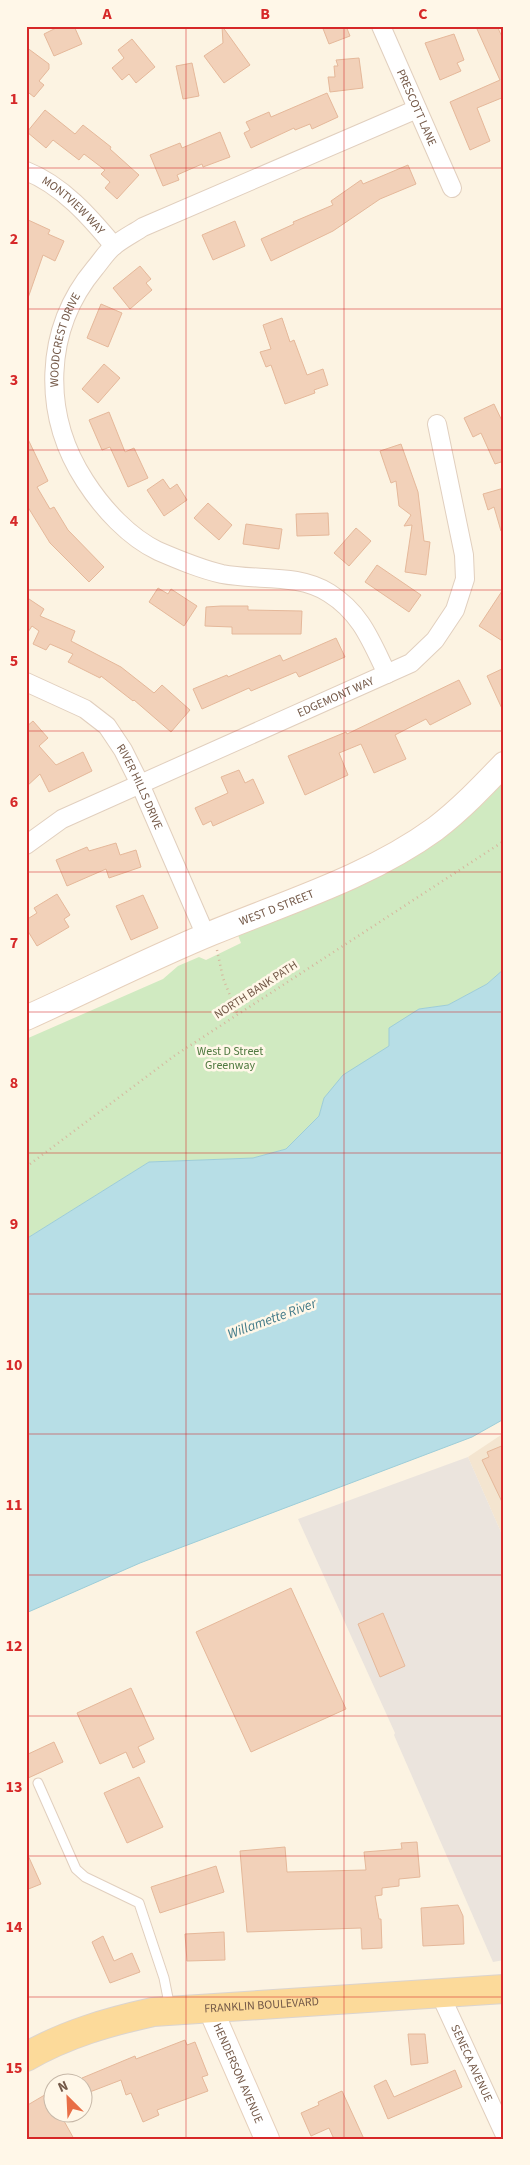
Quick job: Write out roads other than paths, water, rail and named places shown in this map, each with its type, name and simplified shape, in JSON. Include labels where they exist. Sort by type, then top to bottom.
[{"type":"main road","name":"FRANKLIN BOULEVARD","points":[[26,2057],[46,2046],[101,2023],[153,2012],[504,1989]]},
{"type":"street","name":"PRESCOTT LANE","points":[[381,26],[452,188]]},
{"type":"street","name":"WOODCREST DRIVE","points":[[387,674],[369,636],[352,609],[327,592],[304,582],[222,574],[186,563],[156,550],[123,527],[95,497],[65,443],[55,406],[53,376],[56,348],[65,316],[82,284],[114,246],[143,227],[417,109]]},
{"type":"street","name":"MONTVIEW WAY","points":[[26,171],[64,194],[91,219],[114,246]]},
{"type":"street","name":"EDGEMONT WAY","points":[[26,845],[62,819],[411,663],[435,640],[455,610],[465,579],[464,555],[437,424]]},
{"type":"street","name":"RIVER HILLS DRIVE","points":[[26,682],[85,709],[107,726],[123,750],[140,784],[209,934]]},
{"type":"street","name":"WEST D STREET","points":[[26,1018],[209,934],[344,880],[405,849],[470,800],[504,764]]},
{"type":"street","name":"SENECA AVENUE","points":[[440,1994],[504,2134]]},
{"type":"street","name":"HENDERSON AVENUE","points":[[210,2008],[267,2139]]},
{"type":"lane","points":[[38,1783],[76,1869],[85,1877],[139,1903],[164,1978],[171,2011]]},
{"type":"water","name":"Willamette River","points":[[504,969],[504,1419],[472,1437],[140,1563],[26,1613],[26,1239],[149,1162],[253,1158],[286,1149],[319,1116],[324,1098],[343,1075],[389,1046],[389,1028],[419,1009],[448,1005],[487,984]]},
{"type":"park label","name":"West D Street Greenway","points":[[230,1058]]}]
